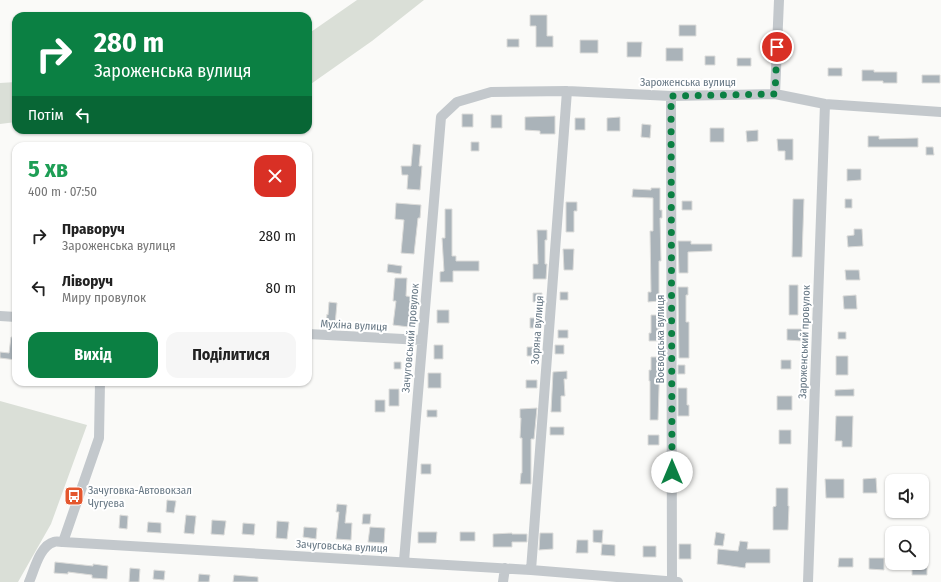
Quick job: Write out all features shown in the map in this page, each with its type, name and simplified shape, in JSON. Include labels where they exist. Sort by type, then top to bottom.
[{"type":"street","points":[[775,94],[779,0]]},
{"type":"street","name":"Зароженська вулиця","points":[[441,117],[456,102],[491,92],[567,92],[671,96],[775,94],[825,104],[941,112]]},
{"type":"street","name":"Зоряна вулиця","points":[[531,570],[567,92]]},
{"type":"street","name":"Воєводська вулиця","points":[[671,96],[672,582]]},
{"type":"street","name":"Зароженський провулок","points":[[808,582],[825,104]]},
{"type":"street","name":"Зачуговський провулок","points":[[404,561],[441,117]]},
{"type":"street","points":[[0,316],[12,317]]},
{"type":"street","name":"Мухіна вулиця","points":[[312,334],[422,340]]},
{"type":"street","points":[[63,542],[99,438],[100,386]]},
{"type":"street","name":"Зачуговська вулиця","points":[[29,582],[42,551],[48,544],[53,542],[63,542],[404,561],[678,582]]},
{"type":"street","points":[[503,582],[505,568]]},
{"type":"shaded area","points":[[357,0],[424,0],[372,41],[312,83],[312,31]]},
{"type":"shaded area","points":[[12,82],[12,122],[0,124],[0,83]]},
{"type":"shaded area","points":[[0,401],[87,425],[51,524],[18,582],[0,582]]},
{"type":"building","points":[[530,15],[547,15],[547,36],[553,36],[553,47],[536,47],[536,26],[530,26]]},
{"type":"building","points":[[679,25],[696,25],[696,36],[679,36]]},
{"type":"building","points":[[507,39],[519,39],[519,47],[507,47]]},
{"type":"building","points":[[580,40],[598,40],[598,53],[580,53]]},
{"type":"building","points":[[627,42],[642,42],[641,57],[627,57]]},
{"type":"building","points":[[666,48],[683,48],[683,61],[666,61]]},
{"type":"building","points":[[705,56],[715,56],[715,65],[705,65]]},
{"type":"building","points":[[737,58],[751,58],[751,66],[737,66]]},
{"type":"building","points":[[828,68],[842,68],[842,76],[828,76]]},
{"type":"building","points":[[862,70],[874,70],[874,72],[897,72],[897,83],[862,81]]},
{"type":"building","points":[[922,75],[940,75],[940,83],[922,83]]},
{"type":"building","points":[[462,114],[473,114],[473,127],[462,127]]},
{"type":"building","points":[[491,115],[502,115],[502,128],[491,128]]},
{"type":"building","points":[[555,116],[555,134],[540,134],[540,131],[525,130],[525,117]]},
{"type":"building","points":[[620,117],[620,131],[607,131],[607,118]]},
{"type":"building","points":[[575,118],[585,118],[585,130],[575,130]]},
{"type":"building","points":[[642,124],[651,125],[650,138],[641,137]]},
{"type":"building","points":[[710,128],[724,128],[724,142],[710,142]]},
{"type":"building","points":[[758,130],[758,141],[747,142],[746,131]]},
{"type":"building","points":[[868,136],[879,136],[879,139],[918,138],[918,147],[868,147]]},
{"type":"building","points":[[777,139],[793,139],[793,160],[785,160],[785,151],[778,151]]},
{"type":"building","points":[[471,142],[479,142],[479,151],[471,151]]},
{"type":"building","points":[[413,144],[421,145],[419,166],[422,166],[420,190],[407,189],[408,175],[402,175],[401,166],[411,166]]},
{"type":"building","points":[[926,147],[933,147],[934,155],[926,155]]},
{"type":"building","points":[[847,169],[861,169],[861,180],[847,181]]},
{"type":"building","points":[[651,188],[660,188],[660,210],[662,210],[662,218],[660,218],[661,261],[659,261],[659,301],[648,302],[648,292],[651,292],[650,231],[653,231],[653,198],[632,197],[633,189],[651,190]]},
{"type":"building","points":[[793,199],[804,199],[802,257],[792,257]]},
{"type":"building","points":[[845,199],[852,199],[852,208],[845,208]]},
{"type":"building","points":[[682,201],[692,201],[692,210],[682,210]]},
{"type":"building","points":[[566,202],[577,202],[577,211],[574,211],[574,232],[566,232]]},
{"type":"building","points":[[396,203],[421,205],[414,254],[401,253],[404,220],[395,219]]},
{"type":"building","points":[[445,209],[452,209],[452,256],[456,256],[456,261],[479,261],[479,271],[453,271],[453,282],[440,282],[440,272],[444,271],[442,238],[445,238]]},
{"type":"building","points":[[854,229],[862,229],[863,246],[848,247],[847,236],[854,235]]},
{"type":"building","points":[[537,230],[547,230],[547,240],[545,240],[545,264],[547,264],[546,279],[533,279],[533,264],[538,264]]},
{"type":"building","points":[[678,241],[691,241],[691,244],[712,244],[712,251],[688,252],[688,273],[679,273]]},
{"type":"building","points":[[563,249],[574,249],[573,270],[564,270]]},
{"type":"building","points":[[388,264],[402,266],[401,274],[387,272]]},
{"type":"building","points":[[845,270],[859,270],[860,280],[846,280]]},
{"type":"building","points":[[395,278],[407,278],[406,296],[414,297],[409,327],[393,325],[396,301],[393,301]]},
{"type":"building","points":[[789,285],[798,285],[798,315],[789,315]]},
{"type":"building","points":[[678,287],[688,287],[688,295],[686,295],[686,322],[689,322],[689,358],[679,358]]},
{"type":"building","points":[[560,292],[568,292],[568,300],[560,300]]},
{"type":"building","points":[[533,293],[542,293],[542,302],[533,302]]},
{"type":"building","points":[[856,295],[857,309],[844,309],[843,296]]},
{"type":"building","points":[[329,302],[337,303],[335,325],[326,324]]},
{"type":"building","points":[[437,310],[449,310],[449,323],[437,323]]},
{"type":"building","points":[[651,315],[660,315],[660,341],[649,341],[649,333],[651,333]]},
{"type":"building","points":[[530,318],[540,318],[541,328],[530,328]]},
{"type":"building","points":[[787,329],[802,329],[802,341],[787,340]]},
{"type":"building","points":[[558,330],[568,330],[568,338],[558,338]]},
{"type":"building","points":[[838,332],[846,332],[846,339],[838,339]]},
{"type":"building","points":[[12,337],[12,360],[0,358],[0,352],[9,353]]},
{"type":"building","points":[[434,345],[443,345],[443,359],[434,359]]},
{"type":"building","points":[[555,345],[564,345],[564,354],[555,354]]},
{"type":"building","points":[[527,347],[540,347],[540,356],[527,356]]},
{"type":"building","points":[[836,356],[848,356],[848,375],[836,375]]},
{"type":"building","points":[[651,357],[660,357],[658,420],[650,420],[649,370],[651,370]]},
{"type":"building","points":[[781,360],[791,360],[791,369],[781,369]]},
{"type":"building","points":[[394,362],[401,362],[401,369],[394,369]]},
{"type":"building","points":[[678,365],[685,365],[685,374],[678,374]]},
{"type":"building","points":[[567,371],[567,379],[564,379],[565,396],[561,396],[561,412],[551,412],[553,372]]},
{"type":"building","points":[[428,373],[441,373],[441,388],[428,388]]},
{"type":"building","points":[[526,380],[537,380],[537,388],[526,388]]},
{"type":"building","points":[[678,388],[687,388],[687,405],[689,405],[689,416],[678,416]]},
{"type":"building","points":[[389,389],[399,389],[399,406],[389,406]]},
{"type":"building","points":[[854,389],[854,396],[835,396],[835,390]]},
{"type":"building","points":[[777,396],[792,396],[792,410],[777,410]]},
{"type":"building","points":[[375,400],[385,400],[385,412],[375,412]]},
{"type":"building","points":[[537,408],[534,439],[531,439],[531,484],[520,484],[522,473],[522,438],[520,438],[520,409]]},
{"type":"building","points":[[427,410],[437,410],[437,417],[427,417]]},
{"type":"building","points":[[836,416],[853,416],[852,447],[842,447],[842,441],[835,441]]},
{"type":"building","points":[[550,427],[564,427],[564,435],[550,435]]},
{"type":"building","points":[[779,430],[791,430],[791,444],[779,444]]},
{"type":"building","points":[[648,435],[659,435],[659,445],[648,445]]},
{"type":"building","points":[[421,464],[431,464],[431,474],[421,474]]},
{"type":"building","points":[[876,478],[877,493],[863,493],[863,479]]},
{"type":"building","points":[[825,479],[844,479],[844,498],[826,498]]},
{"type":"building","points":[[776,488],[788,488],[788,530],[773,530],[773,507],[776,506]]},
{"type":"building","points":[[167,500],[176,501],[174,513],[166,512]]},
{"type":"building","points":[[337,504],[347,505],[345,523],[352,523],[351,540],[336,539],[339,512],[336,512]]},
{"type":"building","points":[[363,514],[371,514],[370,524],[362,524]]},
{"type":"building","points":[[120,515],[128,516],[127,529],[119,528]]},
{"type":"building","points":[[186,515],[196,516],[194,534],[184,533]]},
{"type":"building","points":[[212,520],[226,521],[224,535],[211,534]]},
{"type":"building","points":[[277,521],[289,522],[287,539],[276,538]]},
{"type":"building","points":[[148,522],[161,523],[161,533],[147,532]]},
{"type":"building","points":[[243,523],[255,524],[254,535],[242,534]]},
{"type":"building","points":[[304,527],[317,528],[316,539],[303,537]]},
{"type":"building","points":[[370,527],[385,528],[384,543],[368,542]]},
{"type":"building","points":[[593,530],[603,530],[602,543],[593,542]]},
{"type":"building","points":[[418,532],[437,532],[436,543],[418,543]]},
{"type":"building","points":[[460,532],[475,532],[475,541],[460,541]]},
{"type":"building","points":[[716,532],[725,534],[723,546],[714,545]]},
{"type":"building","points":[[540,533],[553,533],[553,549],[539,550]]},
{"type":"building","points":[[493,534],[527,534],[527,542],[512,542],[512,547],[493,547]]},
{"type":"building","points":[[577,540],[588,540],[588,553],[576,553]]},
{"type":"building","points":[[740,541],[748,542],[747,549],[770,549],[770,563],[746,563],[745,568],[717,564],[718,549],[738,551]]},
{"type":"building","points":[[602,544],[615,545],[615,556],[601,555]]},
{"type":"building","points":[[679,544],[691,544],[691,559],[679,559]]},
{"type":"building","points":[[643,546],[656,546],[656,557],[643,557]]},
{"type":"building","points":[[839,558],[853,558],[853,567],[838,567]]},
{"type":"building","points":[[869,558],[884,558],[884,570],[869,569]]},
{"type":"building","points":[[55,562],[108,566],[107,579],[92,578],[92,575],[68,572],[68,574],[54,573]]},
{"type":"building","points":[[130,568],[140,569],[139,582],[129,582]]},
{"type":"building","points":[[154,570],[165,571],[164,580],[153,579]]},
{"type":"building","points":[[912,570],[927,570],[927,575],[912,575]]},
{"type":"building","points":[[199,574],[210,575],[209,582],[198,582]]},
{"type":"building","points":[[234,575],[258,577],[258,582],[233,582]]},
{"type":"place","name":"Зачуговка-Автовокзал Чугуева","points":[[74,496]]},
{"type":"route","points":[[672,472],[671,96],[775,94],[777,47]]}]
